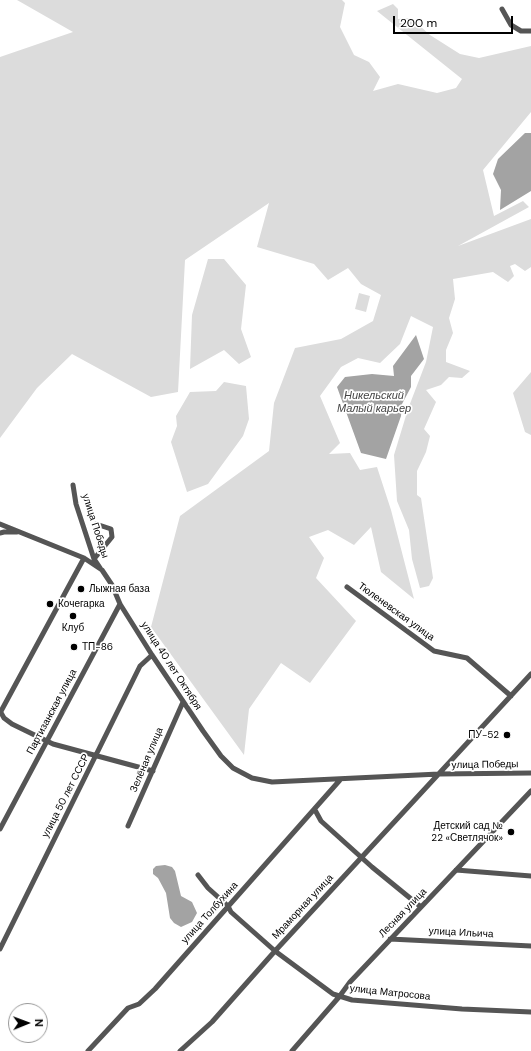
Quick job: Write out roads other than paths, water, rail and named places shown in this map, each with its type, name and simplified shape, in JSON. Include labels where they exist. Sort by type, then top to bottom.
[{"type":"street","points":[[502,9],[511,25],[521,31],[531,32]]},
{"type":"street","name":"улица Победы","points":[[74,485],[76,504],[94,559],[102,570]]},
{"type":"street","name":"улица 40 лет Октября","points":[[0,524],[84,558],[102,570],[112,585],[120,604],[183,702],[221,756],[237,771],[252,778],[272,782],[340,780],[439,774]]},
{"type":"street","points":[[94,559],[112,537],[111,530],[96,524]]},
{"type":"street","points":[[0,533],[20,532]]},
{"type":"street","points":[[84,558],[0,712],[4,718],[12,724],[47,741],[153,771]]},
{"type":"street","name":"Тюленевская улица","points":[[347,587],[434,651],[466,658],[512,696]]},
{"type":"street","name":"Партизанская улица","points":[[0,829],[120,604]]},
{"type":"street","name":"улица 50 лет СССР","points":[[0,949],[140,666],[152,655]]},
{"type":"street","name":"Мраморная улица","points":[[180,1051],[212,1022],[274,951],[531,674]]},
{"type":"street","name":"Зелёная улица","points":[[128,826],[183,702]]},
{"type":"street","name":"улица Победы","points":[[439,774],[531,773]]},
{"type":"street","name":"улица Толбухина","points":[[88,1051],[128,1008],[139,1004],[155,989],[340,780]]},
{"type":"street","name":"Лесная улица","points":[[292,1051],[340,997],[350,982],[531,791]]},
{"type":"street","points":[[315,810],[321,821],[421,907]]},
{"type":"street","points":[[456,870],[531,876]]},
{"type":"street","name":"улица Матросова","points":[[198,875],[208,888],[274,951],[307,977],[340,997],[352,1000],[462,1009],[531,1012]]},
{"type":"street","name":"улица Ильича","points":[[390,939],[531,946]]},
{"type":"water","points":[[525,133],[531,133],[531,191],[500,210],[501,190],[493,174],[498,159]]},
{"type":"water","name":"Никельский Малый карьер","points":[[416,335],[424,359],[411,376],[411,387],[402,404],[401,416],[386,459],[361,453],[337,387],[345,377],[372,374],[394,376],[393,366]]},
{"type":"water","points":[[165,865],[172,867],[175,871],[181,896],[192,902],[197,913],[192,922],[181,927],[174,923],[170,918],[166,893],[158,878],[153,874],[153,869],[156,866]]},
{"type":"place","name":"Лыжная база","points":[[81,589]]},
{"type":"place","name":"Кочегарка","points":[[50,604]]},
{"type":"place","name":"Клуб","points":[[73,616]]},
{"type":"place","name":"ТП-86","points":[[74,647]]},
{"type":"place","name":"ПУ-52","points":[[507,735]]},
{"type":"place","name":"Детский сад № 22 «Светлячок»","points":[[511,832]]}]
